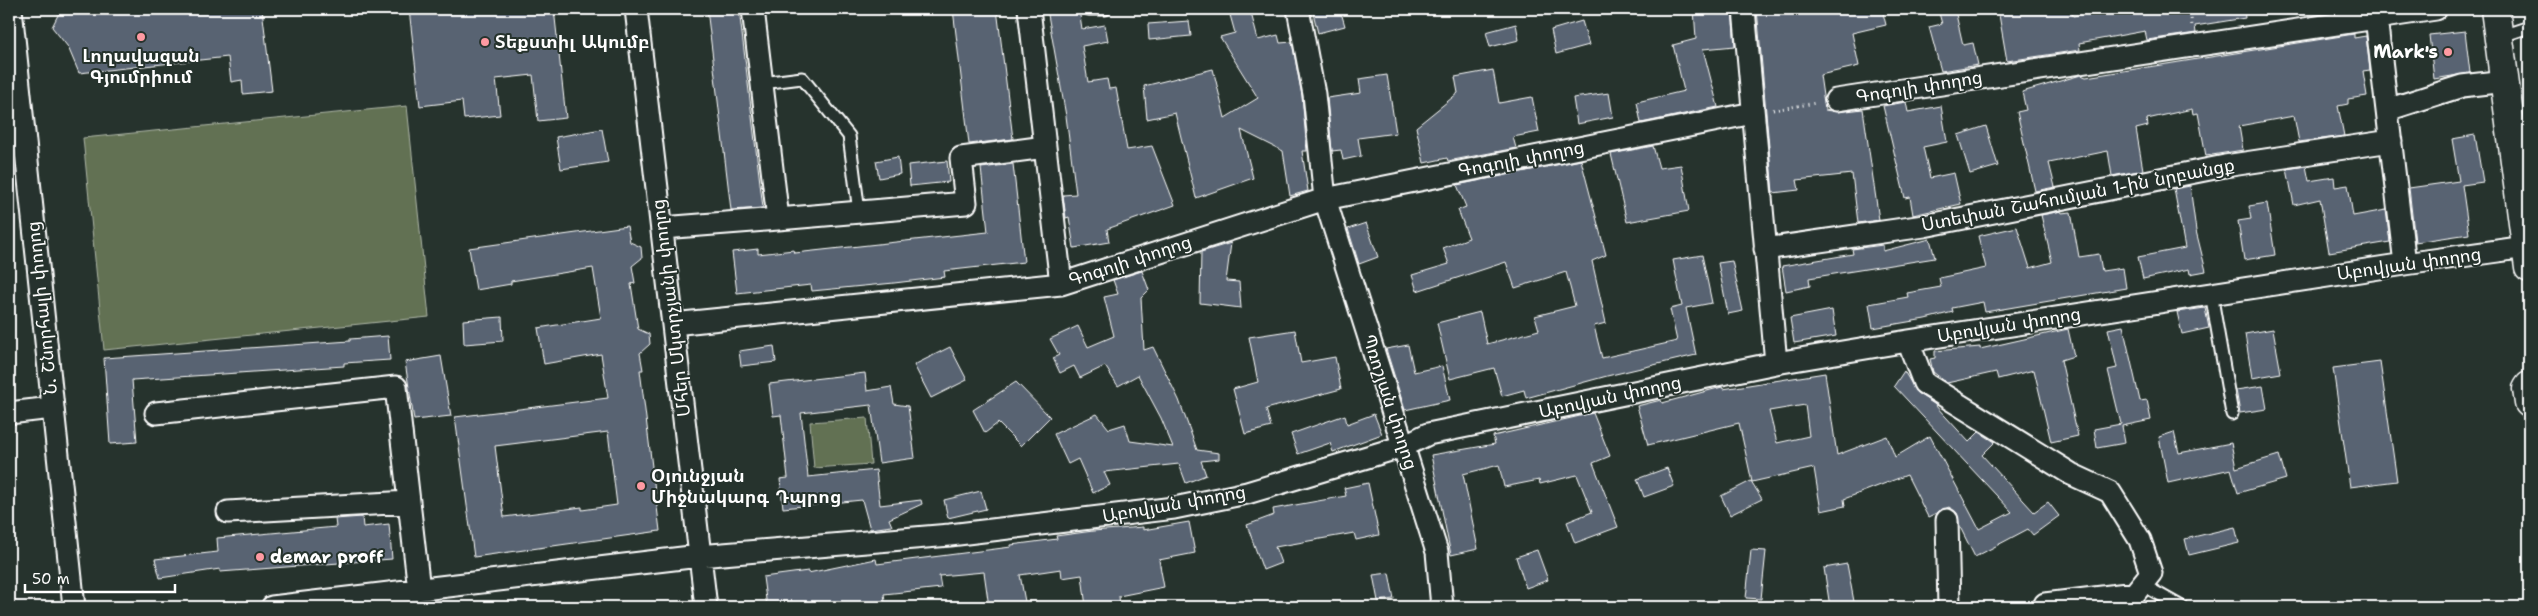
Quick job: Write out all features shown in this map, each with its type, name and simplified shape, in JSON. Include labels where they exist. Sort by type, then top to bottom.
[{"type":"main road","points":[[2495,9],[2528,258]]},
{"type":"main road","points":[[2529,386],[2527,389],[2529,403]]},
{"type":"street","name":"Ն. Շնորհալի փողոց","points":[[11,9],[13,70],[74,607]]},
{"type":"street","name":"Մհեր Մկտրչյանի փողոց","points":[[636,9],[706,607]]},
{"type":"street","points":[[753,9],[778,219]]},
{"type":"street","points":[[1029,9],[1061,284]]},
{"type":"street","name":"Պռոշյան փողոց","points":[[1298,9],[1314,94],[1325,199],[1437,552],[1442,607]]},
{"type":"street","points":[[1744,9],[1776,363]]},
{"type":"street","name":"Գոգոլի փողոց","points":[[1836,100],[2376,16],[2436,9]]},
{"type":"street","points":[[2376,16],[2406,264]]},
{"type":"street","points":[[2387,110],[2462,86],[2505,81]]},
{"type":"street","name":"Գոգոլի փողոց","points":[[673,324],[1061,284],[1325,199],[1753,113]]},
{"type":"street","name":"Ստեփան Շահումյան 1-ին նրբանցք","points":[[1765,249],[1924,226],[2225,166],[2391,141]]},
{"type":"street","points":[[662,228],[966,203],[962,158],[1045,147]]},
{"type":"street","name":"Աբովյան փողոց","points":[[272,607],[699,556],[950,535],[1174,508],[1247,493],[1404,446],[1428,434],[1776,363],[2211,293],[2406,264],[2528,258]]},
{"type":"street","points":[[1908,341],[1924,383],[2072,474],[2110,492],[2140,540],[2150,573],[2134,593],[2045,604]]},
{"type":"street","points":[[156,413],[396,387],[419,590]]},
{"type":"street","points":[[9,413],[52,408]]},
{"type":"street","points":[[228,512],[409,502]]},
{"type":"street","points":[[1948,520],[1949,607]]},
{"type":"lane","points":[[1089,9],[1105,9]]},
{"type":"lane","points":[[2499,37],[2529,27]]},
{"type":"lane","points":[[762,83],[802,78],[849,136],[859,212]]},
{"type":"lane","points":[[2211,293],[2232,414]]},
{"type":"lane","points":[[2141,584],[2182,607]]},
{"type":"path","name":"Գոգոլի փողոց","points":[[1753,113],[1836,100]]},
{"type":"green space","points":[[407,106],[429,317],[104,350],[83,138]]},
{"type":"green space","points":[[867,418],[871,464],[814,468],[810,422]]},
{"type":"building","name":"Լողավազան Գյումրիում","points":[[61,9],[262,9],[272,91],[243,94],[242,80],[231,82],[228,57],[79,73],[68,47],[52,27]]},
{"type":"building","name":"Տեքստիլ Ակումբ","points":[[409,9],[554,9],[566,118],[538,121],[533,75],[496,79],[500,115],[464,119],[462,101],[420,106]]},
{"type":"building","points":[[707,9],[739,9],[763,208],[731,210]]},
{"type":"building","points":[[953,9],[997,9],[1013,139],[969,144]]},
{"type":"building","points":[[1047,9],[1079,9],[1082,29],[1105,25],[1108,41],[1082,46],[1088,82],[1107,79],[1109,89],[1116,88],[1127,150],[1152,146],[1175,205],[1107,229],[1109,242],[1074,248],[1069,217],[1066,218],[1063,195],[1076,194],[1066,116]]},
{"type":"building","points":[[1250,9],[1258,40],[1278,35],[1280,43],[1292,42],[1302,96],[1307,151],[1302,151],[1308,191],[1290,196],[1283,151],[1241,130],[1253,178],[1196,198],[1175,113],[1147,119],[1144,86],[1213,69],[1225,118],[1258,98],[1220,37],[1235,33],[1230,15]]},
{"type":"building","points":[[1312,9],[1340,9],[1345,26],[1318,33]]},
{"type":"building","points":[[1694,9],[1732,9],[1735,46],[1703,49],[1718,107],[1641,123],[1637,102],[1684,91],[1673,45],[1696,39]]},
{"type":"building","points":[[1757,9],[1882,9],[1886,25],[1852,33],[1859,66],[1820,75],[1825,110],[1838,112],[1863,109],[1879,220],[1858,223],[1852,174],[1797,180],[1799,190],[1773,193]]},
{"type":"building","points":[[1998,9],[2072,9],[2073,16],[2111,9],[2244,9],[2245,18],[2195,26],[2196,33],[2147,40],[2145,31],[2079,43],[2080,50],[2007,61]]},
{"type":"building","points":[[1955,10],[1963,45],[1973,43],[1978,65],[1941,71],[1929,27],[1942,24],[1939,13]]},
{"type":"building","points":[[1189,21],[1191,36],[1149,40],[1148,24]]},
{"type":"building","points":[[1582,21],[1589,45],[1556,54],[1551,30]]},
{"type":"building","points":[[1516,24],[1519,40],[1490,47],[1486,32]]},
{"type":"building","points":[[2465,31],[2470,73],[2434,79],[2429,35]]},
{"type":"building","points":[[2354,34],[2354,38],[2366,36],[2370,70],[2363,71],[2367,96],[2348,99],[2348,104],[2338,106],[2344,136],[2299,142],[2294,116],[2239,126],[2243,150],[2206,156],[2198,113],[2193,114],[2192,109],[2147,119],[2148,126],[2136,129],[2143,170],[2112,176],[2108,151],[2049,163],[2055,187],[2035,191],[2017,112],[2026,110],[2022,92],[2081,75],[2086,77]]},
{"type":"building","points":[[1493,70],[1499,103],[1532,97],[1539,132],[1513,137],[1516,148],[1448,161],[1447,158],[1424,163],[1416,127],[1458,93],[1455,77]]},
{"type":"building","points":[[1387,75],[1396,133],[1358,138],[1361,156],[1343,160],[1341,150],[1332,151],[1327,98],[1361,93],[1359,79]]},
{"type":"building","points":[[1609,93],[1613,117],[1577,124],[1573,98]]},
{"type":"building","points":[[1906,102],[1908,112],[1941,106],[1947,142],[1923,147],[1930,178],[1954,173],[1961,204],[1913,215],[1910,197],[1905,198],[1883,106]]},
{"type":"building","points":[[1986,126],[1998,166],[1970,174],[1958,135]]},
{"type":"building","points":[[602,129],[608,162],[561,169],[556,137]]},
{"type":"building","points":[[2475,135],[2483,182],[2462,185],[2469,234],[2415,242],[2409,188],[2459,181],[2452,139]]},
{"type":"building","points":[[1653,146],[1659,168],[1681,165],[1689,211],[1627,222],[1611,154]]},
{"type":"building","points":[[898,157],[900,174],[879,178],[876,161]]},
{"type":"building","points":[[1581,160],[1606,255],[1592,261],[1606,323],[1594,326],[1602,358],[1677,341],[1670,309],[1682,306],[1673,260],[1702,255],[1712,303],[1686,308],[1696,355],[1526,398],[1524,390],[1502,396],[1494,368],[1450,379],[1437,323],[1480,312],[1487,344],[1539,330],[1535,316],[1575,306],[1566,272],[1515,288],[1506,262],[1417,291],[1412,275],[1449,264],[1443,248],[1469,238],[1458,210],[1466,207],[1457,185]]},
{"type":"building","points":[[947,161],[949,182],[910,186],[908,165]]},
{"type":"building","points":[[1013,164],[1024,262],[944,271],[945,277],[894,283],[812,291],[811,285],[737,293],[732,252],[758,249],[758,254],[794,250],[795,253],[988,232],[981,168]]},
{"type":"building","points":[[2306,166],[2309,181],[2334,177],[2335,187],[2348,185],[2353,216],[2386,210],[2390,242],[2329,252],[2320,199],[2294,205],[2287,169]]},
{"type":"building","points":[[2190,186],[2196,231],[2206,271],[2190,274],[2189,269],[2143,279],[2138,257],[2185,248],[2174,189]]},
{"type":"building","points":[[2267,203],[2275,255],[2244,260],[2238,221],[2251,219],[2249,206]]},
{"type":"building","points":[[2061,211],[2061,213],[2071,212],[2079,257],[2099,254],[2102,271],[2123,268],[2126,288],[1985,312],[1983,302],[1952,308],[1953,312],[1925,319],[1873,328],[1869,304],[1908,297],[1907,293],[1941,287],[1939,278],[1986,268],[1978,236],[2017,227],[2030,268],[2052,262],[2041,215]]},
{"type":"building","points":[[1366,223],[1378,257],[1359,264],[1348,229]]},
{"type":"building","points":[[627,226],[630,242],[641,247],[642,258],[632,266],[635,283],[631,284],[638,329],[649,334],[650,344],[640,353],[643,370],[640,370],[660,531],[474,557],[455,417],[608,398],[601,354],[544,364],[538,328],[601,318],[593,268],[511,281],[511,284],[476,290],[469,248]],"holes":[[[608,432],[617,505],[582,510],[582,507],[504,517],[495,446]]]},
{"type":"building","points":[[1930,239],[1935,258],[1809,278],[1810,286],[1786,291],[1782,266],[1853,254],[1852,249],[1883,245],[1883,251]]},
{"type":"building","points":[[1231,243],[1226,281],[1239,282],[1241,308],[1200,303],[1201,252]]},
{"type":"building","points":[[1732,261],[1743,311],[1728,314],[1718,263]]},
{"type":"building","points":[[1142,271],[1149,290],[1141,298],[1144,350],[1153,347],[1179,400],[1197,450],[1219,453],[1219,459],[1201,461],[1206,475],[1186,483],[1179,464],[1104,472],[1110,485],[1093,493],[1078,459],[1068,464],[1054,434],[1097,414],[1109,429],[1125,424],[1130,441],[1173,447],[1161,418],[1138,375],[1118,386],[1105,366],[1080,378],[1074,366],[1060,373],[1053,358],[1059,355],[1050,339],[1078,326],[1088,347],[1114,336],[1104,297],[1118,294],[1113,280]]},
{"type":"building","points":[[2205,308],[2209,328],[2182,334],[2177,312]]},
{"type":"building","points":[[1832,310],[1836,336],[1794,343],[1790,318]]},
{"type":"building","points":[[502,317],[503,341],[464,344],[463,320]]},
{"type":"building","points":[[2123,326],[2140,401],[2147,400],[2151,420],[2122,426],[2125,443],[2097,448],[2094,429],[2121,424],[2108,370],[2117,368],[2108,329]]},
{"type":"building","points":[[2068,329],[2074,356],[2061,360],[2078,436],[2051,442],[2034,370],[1998,379],[1996,372],[1947,383],[1933,372],[1930,359],[1935,358],[1935,351],[1980,347],[1980,349]]},
{"type":"building","points":[[2273,329],[2281,373],[2252,378],[2245,334]]},
{"type":"building","points":[[1295,330],[1301,363],[1335,357],[1341,389],[1266,409],[1271,427],[1245,434],[1233,389],[1258,382],[1249,337]]},
{"type":"building","points":[[388,336],[390,360],[344,363],[344,366],[132,380],[137,442],[110,444],[104,358],[350,341],[350,339]]},
{"type":"building","points":[[1408,345],[1414,372],[1442,366],[1450,400],[1405,410],[1386,349]]},
{"type":"building","points":[[774,346],[776,362],[741,366],[739,351]]},
{"type":"building","points":[[950,347],[967,380],[931,398],[914,365]]},
{"type":"building","points":[[441,356],[451,416],[414,420],[405,362]]},
{"type":"building","points":[[2380,362],[2397,481],[2350,487],[2333,368]]},
{"type":"building","points":[[1904,371],[1917,393],[1934,404],[1969,442],[1979,432],[1995,442],[1982,455],[2034,512],[2048,502],[2059,516],[2033,535],[2028,529],[1975,557],[1960,527],[1957,513],[1949,507],[1928,517],[1907,475],[1844,499],[1845,506],[1821,511],[1814,468],[1752,482],[1739,423],[1648,445],[1637,406],[1661,400],[1662,403],[1722,387],[1723,389],[1825,373],[1837,455],[1887,436],[1895,457],[1930,436],[1979,529],[2012,512],[1894,386]],"holes":[[[1805,405],[1809,436],[1777,443],[1769,411]]]},
{"type":"building","points":[[865,373],[867,391],[891,387],[894,404],[908,406],[915,458],[879,463],[871,405],[801,413],[808,477],[876,470],[880,505],[921,500],[922,504],[889,519],[892,526],[870,529],[862,500],[783,508],[780,479],[788,478],[781,415],[773,416],[769,384]]},
{"type":"building","points":[[1016,382],[1050,417],[1021,446],[998,423],[985,433],[973,410]]},
{"type":"building","points":[[2263,386],[2267,409],[2240,413],[2236,390]]},
{"type":"building","points":[[1593,413],[1610,456],[1593,463],[1618,527],[1575,543],[1567,522],[1592,512],[1577,475],[1540,484],[1539,480],[1504,487],[1499,465],[1463,474],[1478,549],[1451,555],[1431,455],[1495,444],[1493,436]]},
{"type":"building","points":[[1374,414],[1382,434],[1333,452],[1330,443],[1298,454],[1291,434],[1345,415],[1347,424]]},
{"type":"building","points":[[2174,432],[2179,453],[2231,443],[2236,468],[2279,455],[2286,479],[2238,493],[2231,469],[2168,483],[2159,437]]},
{"type":"building","points":[[1667,468],[1674,486],[1644,497],[1637,479]]},
{"type":"building","points":[[1751,481],[1762,499],[1730,515],[1721,496]]},
{"type":"building","points":[[1368,483],[1379,535],[1356,540],[1354,533],[1275,547],[1281,563],[1263,570],[1247,525],[1274,515],[1273,509],[1346,496],[1344,488]]},
{"type":"building","points":[[981,491],[986,509],[948,518],[944,500]]},
{"type":"building","points":[[362,517],[363,527],[389,524],[392,559],[220,572],[220,569],[160,578],[155,559],[218,552],[217,538],[336,527],[335,519]]},
{"type":"building","points":[[1189,522],[1195,553],[1159,560],[1164,587],[1119,596],[1120,607],[1086,607],[1082,575],[1062,578],[1061,569],[1020,575],[1026,607],[989,607],[984,572],[939,576],[941,588],[884,594],[885,601],[874,604],[875,607],[767,607],[763,577],[808,571],[808,573],[876,559],[877,564],[1011,547],[1011,545],[1057,539],[1056,536],[1093,531],[1143,527],[1143,530]]},
{"type":"building","points":[[2235,527],[2239,543],[2189,555],[2185,539]]},
{"type":"building","points":[[1537,550],[1548,580],[1526,588],[1516,557]]},
{"type":"building","points":[[1751,550],[1766,551],[1761,599],[1746,598]]},
{"type":"building","points":[[1847,564],[1855,607],[1830,607],[1824,568]]},
{"type":"building","points":[[1389,573],[1394,599],[1378,601],[1373,575]]},
{"type":"place","name":"Լողավազան Գյումրիում","points":[[141,37]]},
{"type":"place","name":"Տեքստիլ Ակումբ","points":[[485,42]]},
{"type":"place","name":"Mark's","points":[[2448,52]]},
{"type":"place","name":"Օյունջյան Միջնակարգ Դպրոց","points":[[641,486]]},
{"type":"place","name":"demar proff","points":[[260,557]]}]
